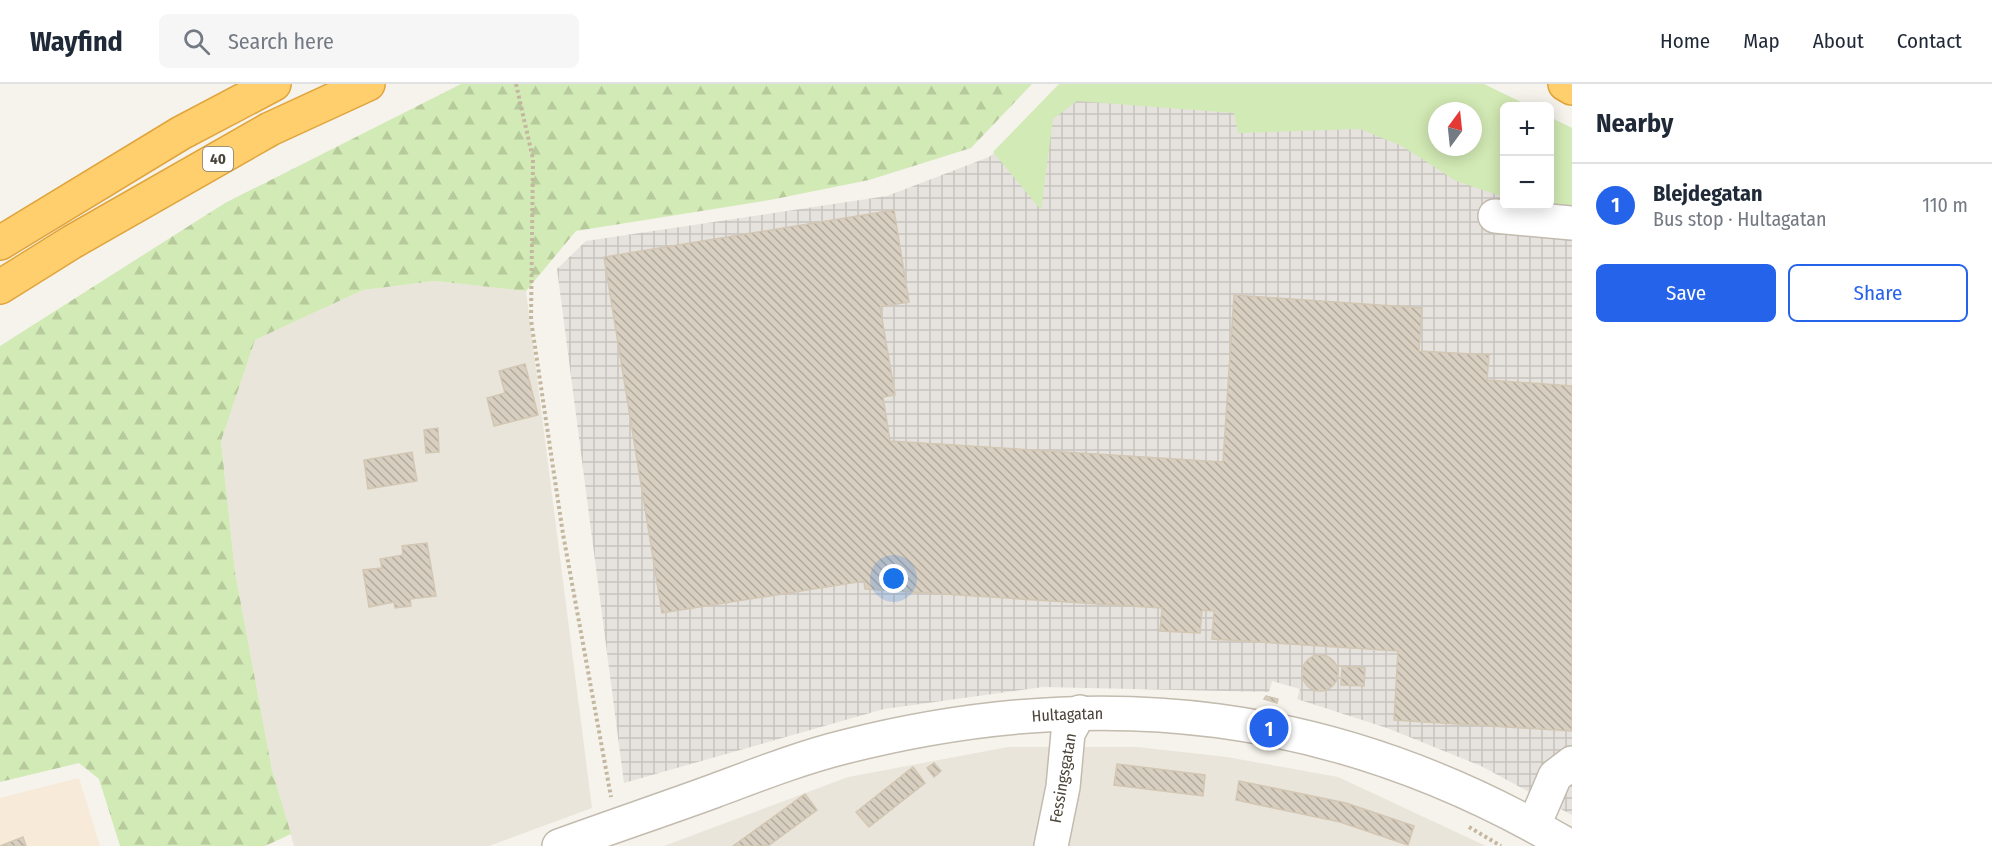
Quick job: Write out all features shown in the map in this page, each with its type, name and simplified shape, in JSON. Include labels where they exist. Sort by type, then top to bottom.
[{"type":"highway","name":"40","points":[[0,243],[181,133],[274,84]]},
{"type":"highway","name":"40","points":[[0,286],[72,242],[270,129],[368,84]]},
{"type":"highway","points":[[1565,84],[1572,87]]},
{"type":"street","points":[[1495,216],[1572,224]]},
{"type":"street","name":"Hultagatan","points":[[559,846],[843,747],[917,731],[990,719],[1031,714],[1080,712],[1190,717],[1287,731],[1374,755],[1453,784],[1534,825],[1569,846]]},
{"type":"street","name":"Fessingsgatan","points":[[1051,846],[1063,787],[1068,733],[1080,712]]},
{"type":"street","points":[[1534,825],[1555,776],[1572,763]]},
{"type":"path","points":[[516,84],[533,159],[531,320],[563,534],[612,805]]},
{"type":"shaded area","points":[[1079,84],[1242,84],[1428,144],[1428,156],[1482,156],[1482,149],[1500,153],[1500,210],[1554,210],[1554,169],[1572,175],[1572,815],[1481,766],[1387,728],[1297,699],[1300,689],[1272,681],[1269,692],[1043,687],[884,709],[624,783],[557,269],[586,241],[887,196],[989,157]]},
{"type":"shaded area","points":[[435,281],[526,291],[592,808],[489,846],[294,846],[272,770],[235,572],[221,440],[255,340],[363,290]]},
{"type":"shaded area","points":[[1008,747],[1137,747],[1227,757],[1338,777],[1486,846],[664,846],[848,777]]},
{"type":"shaded area","points":[[79,778],[100,846],[0,846],[0,798]]},
{"type":"green space","points":[[461,84],[1032,84],[971,148],[869,180],[770,200],[576,231],[526,291],[435,281],[363,290],[255,340],[221,441],[235,572],[272,770],[291,834],[265,846],[120,846],[99,779],[79,763],[0,782],[0,346],[225,203]]},
{"type":"green space","points":[[1059,84],[1484,84],[1521,102],[1500,102],[1500,196],[1456,181],[1402,146],[1360,129],[1238,133],[1234,113],[1077,101],[1053,119],[1041,210],[993,152]]},
{"type":"green space","points":[[1554,119],[1572,128],[1572,206],[1554,204]]},
{"type":"building","points":[[894,210],[909,302],[880,307],[895,395],[883,397],[890,441],[1223,462],[1234,295],[1422,308],[1419,351],[1489,355],[1487,380],[1572,386],[1572,731],[1394,720],[1398,651],[1212,639],[1214,611],[1202,610],[1200,633],[1160,631],[1162,608],[865,589],[864,581],[662,613],[604,257]]},
{"type":"building","points":[[525,364],[538,415],[494,426],[487,398],[505,393],[499,371]]},
{"type":"building","points":[[438,428],[439,452],[426,453],[424,430]]},
{"type":"building","points":[[412,452],[417,481],[368,489],[364,460]]},
{"type":"building","points":[[427,543],[436,596],[410,599],[411,606],[395,608],[394,602],[369,607],[363,570],[382,568],[380,559],[403,555],[402,546]]},
{"type":"building","points":[[1320,655],[1332,661],[1338,673],[1332,685],[1320,691],[1308,685],[1302,673],[1308,661]]},
{"type":"building","points":[[1342,666],[1365,668],[1364,686],[1341,685]]},
{"type":"building","points":[[1266,696],[1278,699],[1277,703],[1264,699]]},
{"type":"building","points":[[934,763],[941,771],[934,777],[927,768]]},
{"type":"building","points":[[1117,764],[1205,775],[1203,796],[1114,785]]},
{"type":"building","points":[[913,767],[925,783],[869,827],[856,812]]},
{"type":"building","points":[[1239,781],[1346,803],[1414,826],[1408,845],[1340,822],[1236,800]]},
{"type":"building","points":[[805,794],[817,810],[768,846],[733,846]]},
{"type":"building","points":[[23,837],[26,846],[0,846]]},
{"type":"place","name":"Blejdegatan","points":[[1269,728]]}]
